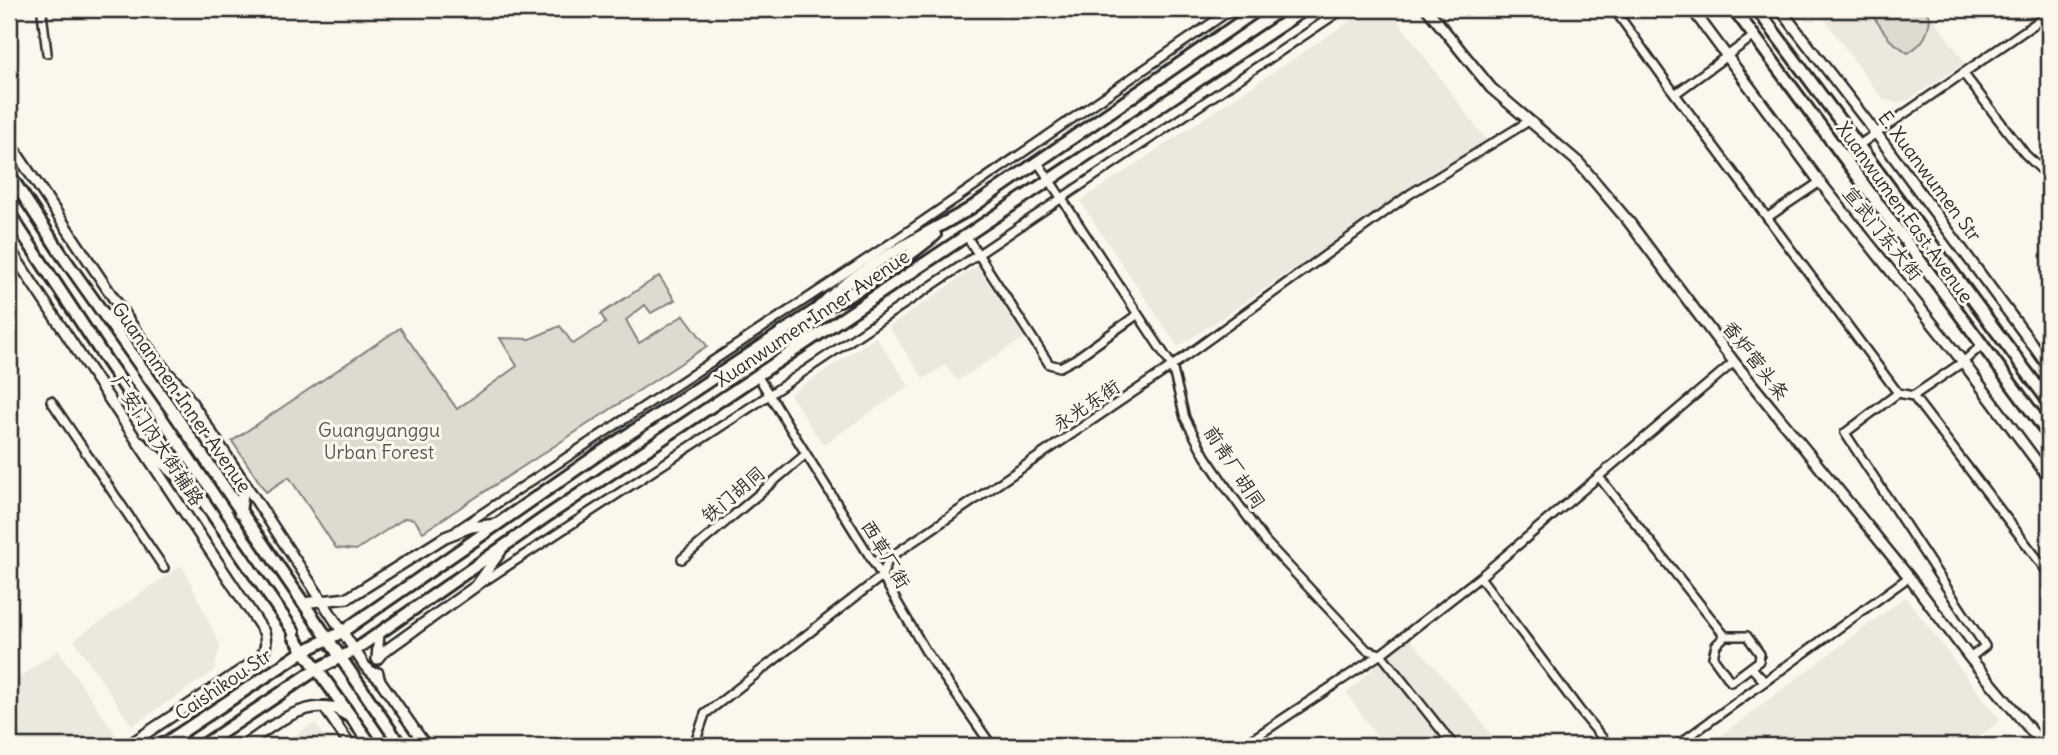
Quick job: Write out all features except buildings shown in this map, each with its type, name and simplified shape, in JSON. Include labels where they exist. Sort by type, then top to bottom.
[{"type":"main road","name":"Xuanwumen Inner Avenue","points":[[327,640],[611,445],[816,310],[833,304],[891,269],[968,209],[1259,9]]},
{"type":"main road","name":"Xuanwumen Inner Avenue","points":[[202,746],[317,669],[355,650],[757,375],[1305,9]]},
{"type":"main road","name":"Xuanwumen East Avenue","points":[[1734,9],[2049,435]]},
{"type":"main road","points":[[1760,13],[1774,9]]},
{"type":"main road","name":"Xuanwumen East Avenue","points":[[1760,13],[2049,402]]},
{"type":"main road","name":"Guananmen Inner Avenue","points":[[9,174],[401,746]]},
{"type":"main road","name":"Guananmen Inner Avenue","points":[[9,213],[106,360],[295,632],[294,636],[304,651],[372,746]]},
{"type":"main road","points":[[140,443],[201,496]]},
{"type":"main road","points":[[240,512],[244,483]]},
{"type":"main road","name":"Caishikou Str","points":[[162,746],[304,651],[327,640]]},
{"type":"main road","points":[[324,707],[335,708],[351,716]]},
{"type":"street","points":[[43,9],[47,52]]},
{"type":"street","points":[[302,603],[348,598],[445,537],[894,241],[1232,9]]},
{"type":"street","points":[[377,659],[476,586],[769,395],[1343,9]]},
{"type":"street","name":"香炉营头条","points":[[1427,9],[1491,89],[1579,163],[1604,192],[1734,362],[1909,577],[1970,658],[2044,746]]},
{"type":"street","points":[[1614,9],[1898,393],[1913,396],[2046,570],[2049,568]]},
{"type":"street","name":"宣武门东大街","points":[[1692,9],[1820,182],[1963,362],[2049,478]]},
{"type":"street","name":"E. Xuanwumen Str","points":[[1780,9],[1876,133],[2049,367]]},
{"type":"street","points":[[1859,145],[2049,14]]},
{"type":"street","points":[[1675,94],[1754,36]]},
{"type":"street","points":[[1963,73],[2025,154],[2048,172]]},
{"type":"street","name":"永光东街","points":[[694,746],[705,714],[882,576],[889,558],[1172,366],[1410,194],[1529,121]]},
{"type":"street","points":[[9,142],[78,247],[165,370],[182,388],[365,666],[379,679],[426,746]]},
{"type":"street","name":"前青厂胡同","points":[[1037,161],[1172,366],[1185,418],[1205,456],[1231,494],[1265,541],[1367,650],[1381,654],[1454,746]]},
{"type":"street","points":[[1768,217],[1820,182]]},
{"type":"street","points":[[967,237],[1049,364],[1060,367],[1075,359],[1138,315]]},
{"type":"street","name":"广安门内大街辅路","points":[[9,248],[140,443],[264,632],[267,641],[263,653],[127,746]]},
{"type":"street","points":[[1913,396],[1963,362],[1982,345]]},
{"type":"street","points":[[1242,746],[1381,654],[1480,577],[1734,362]]},
{"type":"street","name":"西草厂街","points":[[757,375],[925,650],[992,746]]},
{"type":"street","points":[[1898,393],[1845,433],[1985,646],[1970,658]]},
{"type":"street","points":[[51,401],[164,568]]},
{"type":"street","name":"铁门胡同","points":[[681,559],[806,454]]},
{"type":"street","points":[[1599,477],[1725,636]]},
{"type":"street","points":[[445,537],[471,527],[498,524]]},
{"type":"street","points":[[476,586],[504,546]]},
{"type":"street","points":[[1480,577],[1609,746]]},
{"type":"street","points":[[1676,746],[1909,577]]},
{"type":"street","points":[[312,587],[334,599]]},
{"type":"street","points":[[379,633],[376,668],[379,679]]},
{"type":"street","points":[[1747,635],[1760,654],[1759,661],[1731,682],[1713,657],[1716,645],[1725,636],[1747,635]]},
{"type":"street","points":[[1751,667],[1764,681]]},
{"type":"street","points":[[243,746],[295,712],[324,707],[351,746]]},
{"type":"shaded area","points":[[1368,9],[1389,9],[1486,140],[1178,347],[1080,201]]},
{"type":"shaded area","points":[[1817,9],[1927,9],[1965,63],[1908,100],[1896,103],[1885,100]]},
{"type":"shaded area","points":[[977,266],[1024,338],[957,381],[945,365],[923,379],[889,327]]},
{"type":"shaded area","points":[[876,337],[909,386],[823,445],[790,394]]},
{"type":"shaded area","points":[[182,565],[220,645],[214,671],[132,726],[74,640]]},
{"type":"shaded area","points":[[1905,597],[2000,720],[1968,746],[1707,746]]},
{"type":"shaded area","points":[[1410,639],[1477,715],[1499,746],[1383,746],[1347,693],[1392,651]]},
{"type":"shaded area","points":[[58,650],[118,738],[106,746],[9,746],[9,685]]},
{"type":"shaded area","points":[[315,723],[331,746],[277,746]]},
{"type":"green space","points":[[1868,9],[1925,9],[1930,18],[1928,29],[1921,42],[1908,53],[1890,40]]},
{"type":"green space","name":"Guangyanggu Urban Forest","points":[[659,276],[675,300],[651,313],[645,305],[626,320],[639,343],[684,315],[707,346],[423,532],[414,519],[405,518],[356,550],[336,548],[289,477],[266,492],[232,441],[400,328],[457,409],[517,366],[500,338],[530,339],[560,326],[573,344],[606,323],[601,314]]}]
